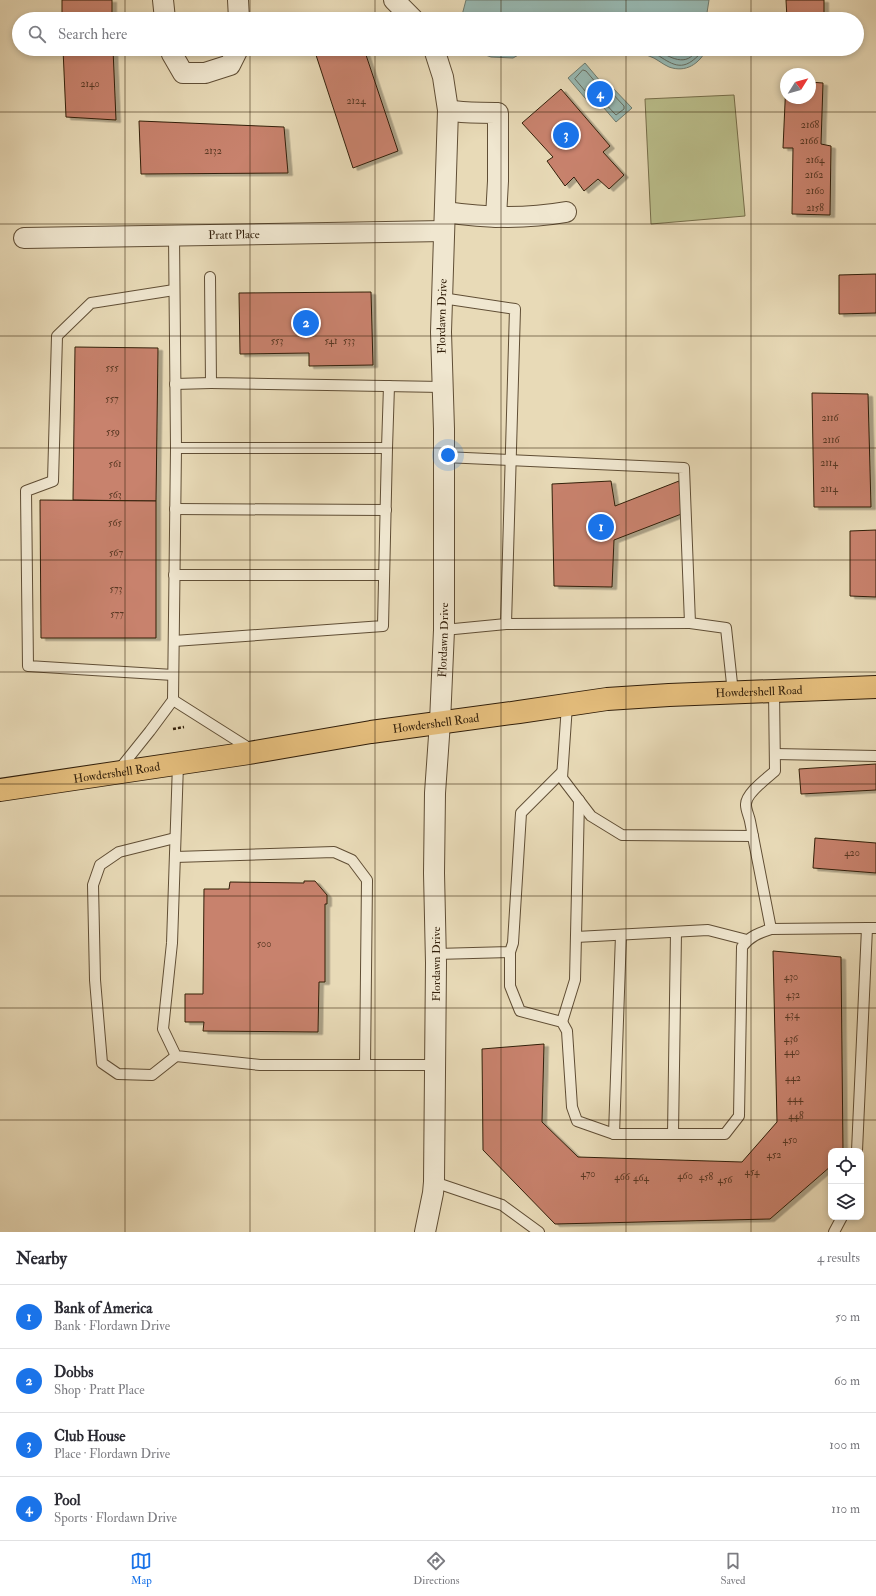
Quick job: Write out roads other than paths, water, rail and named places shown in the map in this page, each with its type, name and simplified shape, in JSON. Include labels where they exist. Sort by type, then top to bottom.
[{"type":"main road","name":"Howdershell Road","points":[[0,790],[256,752],[371,732],[615,699],[876,687]]},
{"type":"street","points":[[163,0],[164,12]]},
{"type":"street","points":[[238,0],[239,12]]},
{"type":"street","points":[[394,0],[406,12]]},
{"type":"street","points":[[173,56],[183,73],[205,73],[230,65],[234,56]]},
{"type":"street","name":"Flordawn Drive","points":[[425,1232],[434,1182],[436,954],[434,873],[435,793],[444,630],[444,457],[441,332],[448,110],[443,77],[436,56]]},
{"type":"street","points":[[448,110],[463,113],[498,113],[498,181],[496,217]]},
{"type":"street","name":"Pratt Place","points":[[24,238],[174,236],[445,222],[496,217],[542,216],[566,212]]},
{"type":"lane","points":[[115,773],[150,731],[173,700],[176,448],[174,236]]},
{"type":"lane","points":[[210,277],[211,383]]},
{"type":"lane","points":[[173,675],[28,666],[26,491],[53,481],[57,336],[90,303],[174,290]]},
{"type":"lane","points":[[442,298],[515,309],[506,624]]},
{"type":"lane","points":[[175,384],[211,383],[442,386]]},
{"type":"lane","points":[[174,641],[382,626],[389,386]]},
{"type":"lane","points":[[176,448],[387,448]]},
{"type":"lane","points":[[444,457],[684,468],[690,623]]},
{"type":"lane","points":[[175,509],[386,510]]},
{"type":"lane","points":[[174,575],[384,575]]},
{"type":"lane","points":[[444,630],[506,624],[690,623],[726,628],[733,693]]},
{"type":"lane","points":[[772,928],[746,805],[752,792],[775,771],[774,691]]},
{"type":"lane","points":[[173,700],[256,752]]},
{"type":"lane","points":[[567,705],[562,778],[591,816],[622,835],[753,836]]},
{"type":"lane","points":[[775,754],[876,756]]},
{"type":"lane","points":[[176,1056],[163,1029],[172,942],[178,764]]},
{"type":"lane","points":[[562,772],[521,813],[513,943],[510,952],[510,986],[520,1010],[562,1022],[567,1031],[572,1108],[577,1121],[614,1134],[725,1134],[739,1116],[742,947],[747,940],[753,936],[772,928],[872,928],[857,1148]]},
{"type":"lane","points":[[562,1022],[575,980],[579,800]]},
{"type":"lane","points":[[176,838],[119,852],[100,865],[93,885],[95,980],[102,1063],[118,1074],[152,1075],[176,1056],[260,1065],[435,1064]]},
{"type":"lane","points":[[175,857],[334,852],[352,860],[367,880],[365,1065]]},
{"type":"lane","points":[[576,937],[708,930],[747,940]]},
{"type":"lane","points":[[673,1134],[676,932]]},
{"type":"lane","points":[[614,1134],[622,935]]},
{"type":"lane","points":[[436,954],[510,952]]},
{"type":"lane","points":[[434,1182],[502,1205],[539,1232]]},
{"type":"lane","points":[[834,1232],[840,1220]]},
{"type":"water","points":[[466,0],[709,0],[707,12],[463,12]]},
{"type":"water","points":[[488,56],[517,56],[513,58]]},
{"type":"water","points":[[649,56],[702,56],[696,63],[681,69],[669,67]]},
{"type":"water","points":[[585,63],[606,88],[610,85],[632,108],[616,122],[597,100],[591,105],[568,78]]},
{"type":"place","name":"Pool","points":[[600,94]]},
{"type":"place","name":"Club House","points":[[566,135]]},
{"type":"place","name":"Dobbs","points":[[306,323]]},
{"type":"place","name":"Bank of America","points":[[601,527]]}]
